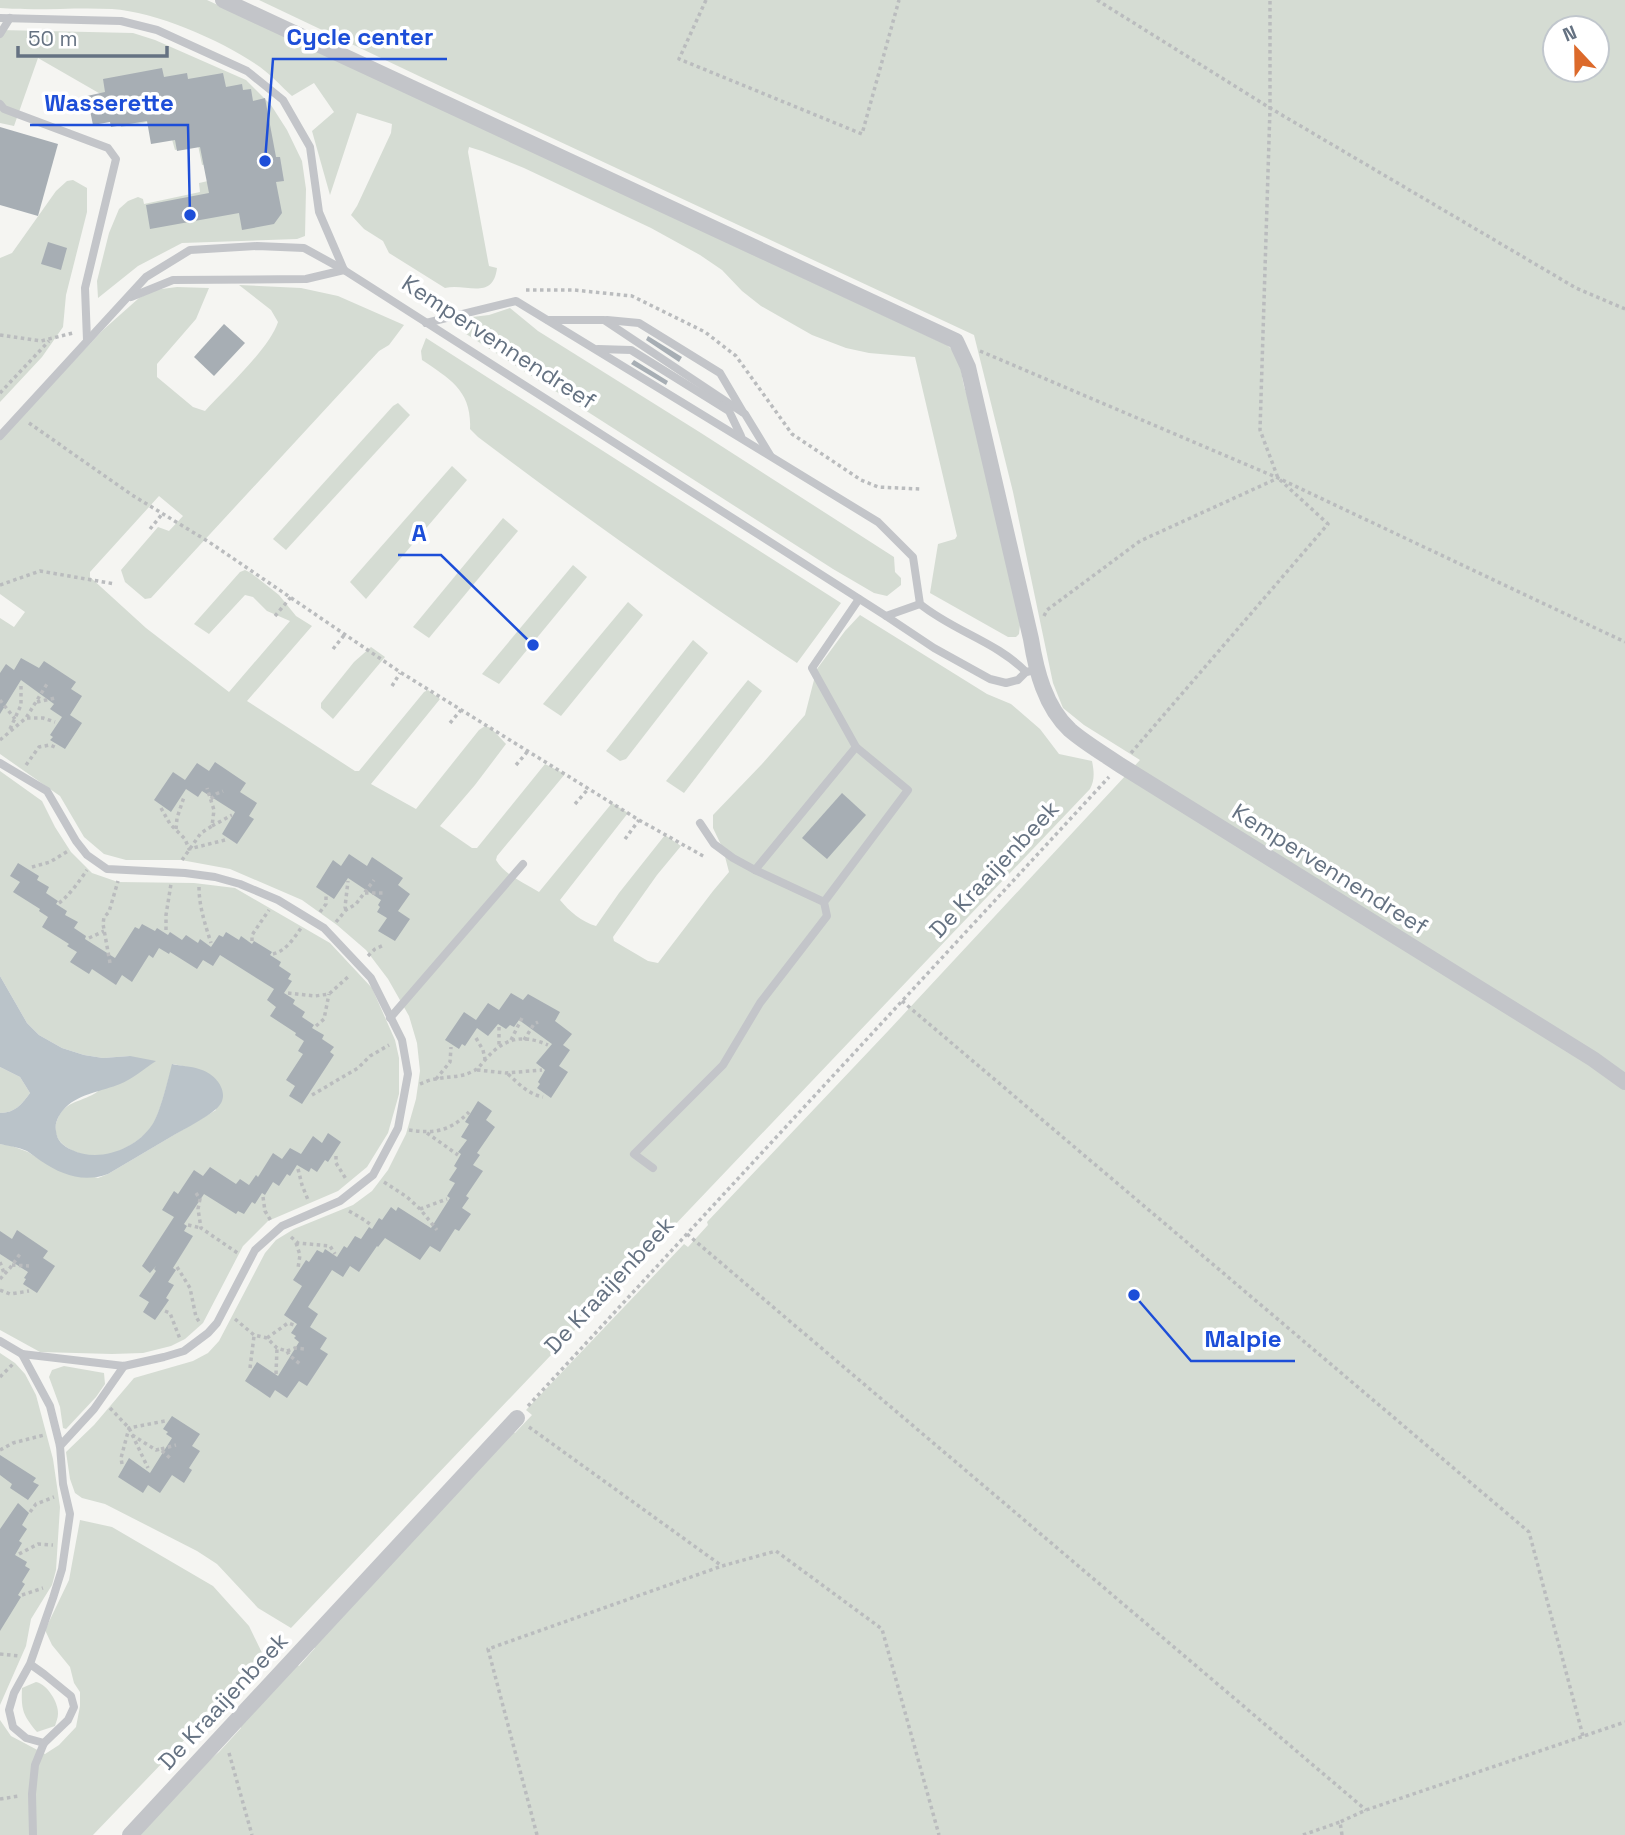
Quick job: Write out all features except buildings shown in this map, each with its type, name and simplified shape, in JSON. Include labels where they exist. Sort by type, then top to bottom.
[{"type":"street","points":[[223,0],[956,341]]},
{"type":"street","name":"Kempervennendreef","points":[[956,341],[968,367],[1031,639],[1031,671],[1069,729],[1120,765],[1593,1059],[1625,1082]]},
{"type":"street","name":"De Kraaijenbeek","points":[[130,1835],[517,1418]]},
{"type":"lane","points":[[0,18],[121,21],[157,30],[247,71],[284,100],[310,147],[319,212],[344,271],[306,279],[173,280],[128,299]]},
{"type":"lane","points":[[0,34],[10,18]]},
{"type":"lane","points":[[0,104],[4,109],[108,148],[116,159],[85,288],[87,340]]},
{"type":"lane","name":"Kempervennendreef","points":[[0,436],[146,277],[190,250],[257,246],[304,248],[426,323],[933,648],[990,679],[1006,682],[1018,680],[1031,671]]},
{"type":"lane","points":[[426,323],[516,301],[878,522],[913,557],[920,604],[935,616],[1031,671]]},
{"type":"lane","points":[[548,320],[639,323],[720,373],[772,457]]},
{"type":"lane","points":[[604,320],[745,414]]},
{"type":"lane","points":[[596,349],[631,350],[729,411],[743,439]]},
{"type":"lane","points":[[653,1168],[634,1154],[723,1065],[760,1003],[827,916],[824,902],[908,790],[856,747],[812,668],[859,599]]},
{"type":"lane","points":[[886,616],[920,604]]},
{"type":"lane","points":[[755,870],[856,747]]},
{"type":"lane","points":[[0,763],[47,791],[78,844],[93,860],[107,869],[215,877],[278,900],[324,928],[371,978],[401,1040],[408,1074],[397,1131],[373,1175],[336,1203],[279,1229],[255,1250],[217,1323],[184,1350],[124,1366],[22,1354],[0,1341]]},
{"type":"lane","points":[[699,823],[714,844],[733,858],[824,902]]},
{"type":"lane","points":[[390,1018],[523,864]]},
{"type":"lane","points":[[22,1354],[50,1406],[60,1446],[70,1514],[62,1569],[53,1598],[30,1664],[14,1693],[9,1710],[13,1727],[26,1738],[44,1742]]},
{"type":"lane","points":[[60,1446],[94,1409],[124,1366]]},
{"type":"lane","points":[[30,1664],[71,1696],[74,1707],[68,1720],[44,1742],[36,1765],[32,1794],[33,1835]]},
{"type":"path","points":[[706,0],[679,59],[862,134],[899,0]]},
{"type":"path","points":[[1097,0],[1269,108],[1576,289],[1625,309]]},
{"type":"path","points":[[1270,0],[1260,430],[1278,478]]},
{"type":"path","points":[[0,335],[41,341],[74,333],[87,340]]},
{"type":"path","points":[[0,393],[51,339]]},
{"type":"path","points":[[956,341],[1278,478],[1625,642]]},
{"type":"path","points":[[19,416],[132,495],[291,597],[400,672],[639,820],[707,858]]},
{"type":"path","points":[[1031,639],[1047,610],[1140,541],[1278,478]]},
{"type":"path","name":"De Kraaijenbeek","points":[[517,1418],[1120,765],[1328,524],[1278,478]]},
{"type":"path","points":[[150,529],[163,513]]},
{"type":"path","points":[[0,584],[40,571],[115,584]]},
{"type":"path","points":[[275,616],[291,597]]},
{"type":"path","points":[[333,649],[345,634]]},
{"type":"path","points":[[392,686],[400,672]]},
{"type":"path","points":[[0,740],[26,718],[47,684]]},
{"type":"path","points":[[10,730],[21,705],[21,685]]},
{"type":"path","points":[[37,702],[55,698]]},
{"type":"path","points":[[0,700],[15,719]]},
{"type":"path","points":[[450,723],[461,710]]},
{"type":"path","points":[[26,718],[43,718],[55,722]]},
{"type":"path","points":[[20,773],[39,747],[50,745],[57,748]]},
{"type":"path","points":[[516,765],[528,751]]},
{"type":"path","points":[[207,788],[214,810],[212,826]]},
{"type":"path","points":[[575,804],[589,788]]},
{"type":"path","points":[[211,799],[223,791]]},
{"type":"path","points":[[176,829],[184,797]]},
{"type":"path","points":[[161,808],[170,824],[186,839],[189,849]]},
{"type":"path","points":[[166,930],[166,915],[180,863],[201,833],[232,815]]},
{"type":"path","points":[[625,839],[639,820]]},
{"type":"path","points":[[189,849],[225,840]]},
{"type":"path","points":[[32,867],[50,862],[78,844]]},
{"type":"path","points":[[60,903],[78,883],[93,860]]},
{"type":"path","points":[[110,963],[103,924],[121,870]]},
{"type":"path","points":[[199,875],[199,897],[211,943]]},
{"type":"path","points":[[328,933],[346,909],[356,904],[374,880]]},
{"type":"path","points":[[346,909],[348,881]]},
{"type":"path","points":[[365,892],[384,893]]},
{"type":"path","points":[[252,941],[252,935],[259,923],[278,900]]},
{"type":"path","points":[[273,954],[279,953],[288,945],[308,918]]},
{"type":"path","points":[[89,939],[104,931]]},
{"type":"path","points":[[288,993],[315,996],[329,994],[375,950],[384,945]]},
{"type":"path","points":[[316,1026],[324,1019],[329,994]]},
{"type":"path","points":[[902,1001],[1530,1532],[1583,1736]]},
{"type":"path","points":[[511,1040],[523,1016]]},
{"type":"path","points":[[524,1040],[538,1022]]},
{"type":"path","points":[[499,1027],[499,1045]]},
{"type":"path","points":[[476,1038],[485,1059]]},
{"type":"path","points":[[312,1095],[358,1068],[377,1051],[401,1040]]},
{"type":"path","points":[[477,1070],[499,1045],[511,1040],[548,1045]]},
{"type":"path","points":[[436,1079],[450,1062],[451,1047]]},
{"type":"path","points":[[405,1090],[436,1079],[465,1075],[477,1070],[506,1073],[542,1070]]},
{"type":"path","points":[[506,1073],[527,1091],[543,1097]]},
{"type":"path","points":[[426,1133],[455,1124],[469,1112]]},
{"type":"path","points":[[397,1131],[426,1133],[458,1154]]},
{"type":"path","points":[[336,1156],[336,1163],[353,1191]]},
{"type":"path","points":[[298,1169],[313,1213]]},
{"type":"path","points":[[373,1175],[407,1197],[437,1230]]},
{"type":"path","points":[[196,1193],[200,1199],[198,1209],[201,1228]]},
{"type":"path","points":[[263,1197],[265,1211],[279,1229],[298,1243],[330,1246],[335,1254]]},
{"type":"path","points":[[420,1209],[447,1199]]},
{"type":"path","points":[[336,1203],[371,1225]]},
{"type":"path","points":[[188,1225],[201,1228],[249,1261]]},
{"type":"path","points":[[687,1234],[1366,1810]]},
{"type":"path","points":[[295,1240],[300,1255],[298,1268]]},
{"type":"path","points":[[0,1279],[20,1254]]},
{"type":"path","points":[[0,1262],[4,1274]]},
{"type":"path","points":[[12,1265],[29,1266]]},
{"type":"path","points":[[177,1268],[190,1288],[196,1317],[208,1333]]},
{"type":"path","points":[[0,1290],[10,1294],[29,1291]]},
{"type":"path","points":[[224,1310],[254,1335],[267,1338],[277,1348],[304,1349]]},
{"type":"path","points":[[165,1311],[170,1313],[184,1350]]},
{"type":"path","points":[[267,1338],[288,1323],[294,1325]]},
{"type":"path","points":[[250,1368],[254,1335]]},
{"type":"path","points":[[276,1374],[277,1348]]},
{"type":"path","points":[[287,1350],[300,1364]]},
{"type":"path","points":[[101,1399],[129,1428],[148,1468]]},
{"type":"path","points":[[517,1418],[722,1566]]},
{"type":"path","points":[[129,1428],[166,1421]]},
{"type":"path","points":[[122,1464],[121,1458],[129,1428]]},
{"type":"path","points":[[0,1450],[13,1443],[56,1432]]},
{"type":"path","points":[[132,1435],[156,1450],[176,1445]]},
{"type":"path","points":[[160,1449],[171,1459]]},
{"type":"path","points":[[30,1512],[36,1504],[65,1492]]},
{"type":"path","points":[[19,1554],[38,1545],[65,1548]]},
{"type":"path","points":[[537,1835],[488,1649],[722,1566],[776,1551],[882,1629],[939,1835]]},
{"type":"path","points":[[1303,1835],[1366,1810],[1625,1722]]},
{"type":"path","points":[[223,1735],[252,1835]]},
{"type":"path","points":[[0,1799],[32,1794]]},
{"type":"path","points":[[1340,1822],[1342,1835]]},
{"type":"shaded area","points":[[0,0],[207,0],[947,345],[957,356],[966,392],[980,417],[1020,625],[1019,634],[1016,637],[1008,637],[930,593],[938,544],[957,536],[915,357],[869,353],[846,348],[812,335],[761,306],[722,270],[700,255],[651,228],[524,168],[469,147],[489,266],[497,268],[494,278],[484,288],[445,288],[389,253],[383,241],[364,229],[351,215],[391,133],[392,124],[357,113],[330,195],[312,131],[334,112],[314,83],[292,96],[260,67],[228,47],[189,29],[149,16],[112,9],[0,8]]},
{"type":"shaded area","points":[[259,0],[1625,0],[1625,1835],[123,1835],[219,1752],[241,1728],[239,1719],[288,1659],[299,1666],[315,1648],[307,1640],[508,1430],[515,1433],[532,1415],[526,1410],[684,1244],[688,1247],[708,1225],[707,1222],[1140,760],[1084,725],[1063,708],[1053,683],[1013,492],[974,335]]},
{"type":"shaded area","points":[[0,30],[133,33],[246,80],[271,105],[302,161],[306,189],[305,236],[297,239],[182,243],[138,266],[98,298],[97,281],[109,233],[119,209],[138,197],[143,199],[144,204],[200,192],[199,183],[240,174],[236,158],[202,165],[198,145],[175,150],[171,136],[148,122],[121,127],[104,96],[38,58],[14,126],[0,123]]},
{"type":"shaded area","points":[[73,180],[87,188],[87,212],[66,295],[63,327],[42,357],[0,402],[0,258],[12,253],[56,191],[67,181]]},
{"type":"shaded area","points":[[239,285],[301,288],[338,296],[404,325],[389,345],[379,351],[151,598],[145,599],[125,582],[121,570],[158,527],[169,531],[183,516],[159,496],[90,572],[90,577],[146,628],[229,692],[290,621],[267,611],[253,597],[245,595],[209,634],[194,624],[240,572],[245,570],[251,573],[279,595],[296,616],[312,626],[247,701],[355,771],[359,771],[428,690],[440,699],[371,784],[416,809],[479,730],[485,726],[491,728],[506,744],[440,826],[472,848],[477,848],[545,764],[565,774],[496,860],[510,874],[539,892],[612,803],[628,813],[560,900],[576,916],[591,924],[596,926],[665,835],[681,846],[613,937],[614,941],[648,961],[658,963],[729,872],[723,849],[713,828],[713,815],[805,715],[814,673],[860,615],[987,694],[1011,704],[1040,729],[1059,754],[1092,761],[1094,772],[1090,789],[291,1628],[258,1608],[217,1564],[197,1551],[105,1504],[82,1498],[75,1493],[66,1452],[94,1425],[134,1378],[193,1361],[208,1353],[219,1341],[265,1253],[276,1240],[294,1229],[353,1205],[372,1191],[388,1170],[406,1134],[416,1099],[420,1071],[417,1043],[409,1016],[388,979],[366,950],[302,900],[230,869],[181,860],[126,860],[104,854],[84,837],[60,796],[0,754],[0,618],[14,627],[25,612],[0,594],[0,439],[103,330],[139,298],[154,290],[177,287],[209,288],[196,319],[157,364],[157,377],[193,407],[205,411],[257,356],[278,322],[271,310]]},
{"type":"shaded area","points":[[510,308],[538,331],[894,557],[895,572],[901,578],[901,585],[887,596],[874,593],[463,332],[464,318],[489,315]]},
{"type":"shaded area","points":[[426,338],[841,603],[797,663],[636,552],[478,437],[470,429],[470,416],[463,395],[442,373],[422,360],[421,351]]},
{"type":"shaded area","points":[[398,403],[410,415],[286,550],[273,539]]},
{"type":"shaded area","points":[[452,466],[467,480],[366,599],[350,582]]},
{"type":"shaded area","points":[[503,518],[518,531],[429,638],[413,627]]},
{"type":"shaded area","points":[[573,565],[587,577],[499,684],[482,674]]},
{"type":"shaded area","points":[[628,602],[643,615],[561,716],[543,704]]},
{"type":"shaded area","points":[[693,640],[708,653],[626,759],[620,761],[606,751]]},
{"type":"shaded area","points":[[371,647],[385,657],[333,719],[321,708],[321,703],[354,662]]},
{"type":"shaded area","points":[[748,680],[762,691],[684,793],[666,781]]},
{"type":"shaded area","points":[[0,771],[42,801],[71,852],[92,873],[118,882],[194,883],[235,888],[330,943],[372,988],[395,1040],[399,1058],[399,1094],[388,1133],[367,1167],[338,1191],[268,1221],[243,1246],[203,1323],[185,1339],[171,1346],[143,1353],[40,1352],[0,1330],[0,1144],[28,1152],[42,1161],[98,1178],[216,1110],[187,1067],[173,1064],[155,1121],[135,1143],[112,1154],[96,1156],[72,1151],[60,1141],[55,1127],[61,1112],[70,1104],[97,1092],[130,1056],[103,1058],[84,1055],[62,1048],[39,1035],[27,1023],[0,976]]},
{"type":"shaded area","points":[[0,976],[27,1023],[39,1035],[62,1048],[103,1058],[130,1056],[156,1061],[134,1077],[84,1096],[66,1107],[56,1124],[57,1135],[63,1145],[83,1154],[94,1155],[116,1151],[137,1141],[155,1120],[172,1064],[196,1068],[211,1075],[223,1091],[221,1103],[196,1123],[99,1177],[81,1178],[65,1174],[27,1151],[0,1144],[0,1113],[14,1110],[30,1093],[20,1077],[0,1067]]},
{"type":"shaded area","points":[[0,1067],[20,1077],[30,1093],[14,1110],[5,1113],[0,1113]]},
{"type":"shaded area","points":[[0,1353],[25,1374],[36,1395],[53,1459],[60,1507],[56,1570],[52,1585],[31,1619],[26,1646],[0,1705]]},
{"type":"shaded area","points":[[64,1366],[104,1373],[105,1384],[66,1429],[63,1428],[60,1407],[49,1377],[52,1370]]},
{"type":"shaded area","points":[[80,1520],[112,1527],[213,1586],[249,1626],[264,1657],[93,1835],[0,1835],[0,1720],[11,1736],[45,1754],[59,1745],[76,1727],[80,1692],[74,1683],[70,1667],[52,1645],[45,1630],[69,1580]]},
{"type":"shaded area","points":[[36,1682],[52,1695],[58,1714],[55,1726],[37,1732],[24,1712],[22,1696],[22,1688]]},
{"type":"place","name":"Cycle center","points":[[265,161]]},
{"type":"place","name":"Wasserette","points":[[190,215]]},
{"type":"place","name":"A","points":[[533,645]]},
{"type":"place","name":"Malpie","points":[[1134,1295]]}]
